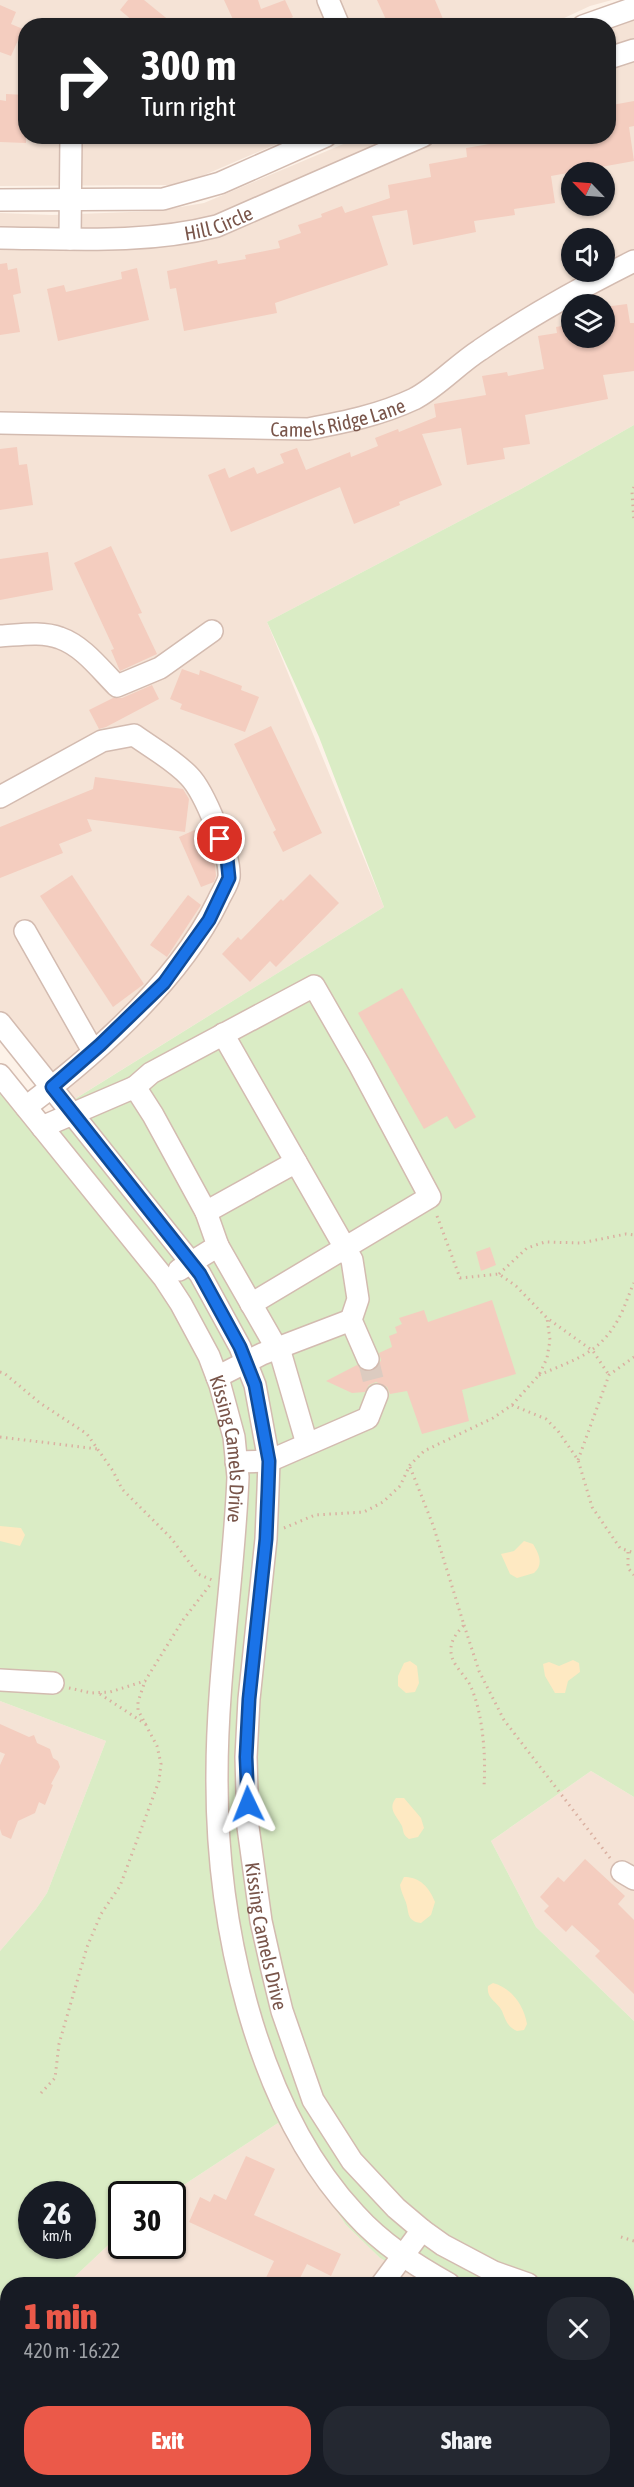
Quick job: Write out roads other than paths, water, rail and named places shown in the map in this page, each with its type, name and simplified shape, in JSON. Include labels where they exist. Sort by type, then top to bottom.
[{"type":"street","points":[[328,0],[336,18]]},
{"type":"street","points":[[595,18],[611,7],[634,8]]},
{"type":"street","points":[[616,56],[634,50]]},
{"type":"street","points":[[70,239],[71,144]]},
{"type":"street","name":"Hill Circle","points":[[0,200],[163,199],[220,183],[308,144]]},
{"type":"street","name":"Hill Circle","points":[[0,238],[154,238],[183,235],[217,226],[405,144]]},
{"type":"street","name":"Camels Ridge Lane","points":[[0,423],[308,429],[350,422],[416,398],[472,355],[524,320],[634,261]]},
{"type":"street","points":[[0,636],[42,634],[60,637],[76,646],[117,686],[160,668],[212,631]]},
{"type":"street","points":[[0,796],[102,741],[134,735],[189,776],[206,800],[227,858],[229,878],[209,920],[164,983],[93,1051],[26,1107]]},
{"type":"street","points":[[25,931],[93,1051]]},
{"type":"street","points":[[42,1127],[72,1112],[135,1087],[151,1072],[314,986],[430,1197],[251,1304]]},
{"type":"street","name":"Kissing Camels Drive","points":[[0,1023],[200,1274],[247,1361],[255,1385],[269,1461],[266,1539],[249,1699],[246,1757],[248,1827],[261,1921],[272,1970],[282,2011],[313,2100],[352,2161],[396,2208],[422,2230],[468,2258],[512,2277]]},
{"type":"street","points":[[224,1034],[352,1260],[358,1299],[351,1320],[368,1359]]},
{"type":"street","name":"Kissing Camels Drive","points":[[0,1075],[164,1278],[196,1331],[217,1377],[234,1437],[237,1462],[236,1523],[217,1773],[219,1850],[228,1923],[258,2040],[280,2099],[304,2146],[329,2183],[355,2214],[402,2256],[437,2277]]},
{"type":"street","points":[[135,1087],[153,1115],[206,1212],[218,1246],[278,1348],[308,1444]]},
{"type":"street","points":[[206,1212],[296,1162]]},
{"type":"street","points":[[164,1278],[218,1246]]},
{"type":"street","points":[[217,1377],[247,1361],[351,1320]]},
{"type":"street","points":[[237,1462],[269,1461],[368,1418],[378,1395]]},
{"type":"street","points":[[0,1680],[53,1683]]},
{"type":"street","points":[[386,2277],[422,2230]]},
{"type":"tunnel","points":[[368,1359],[377,1395]]}]
